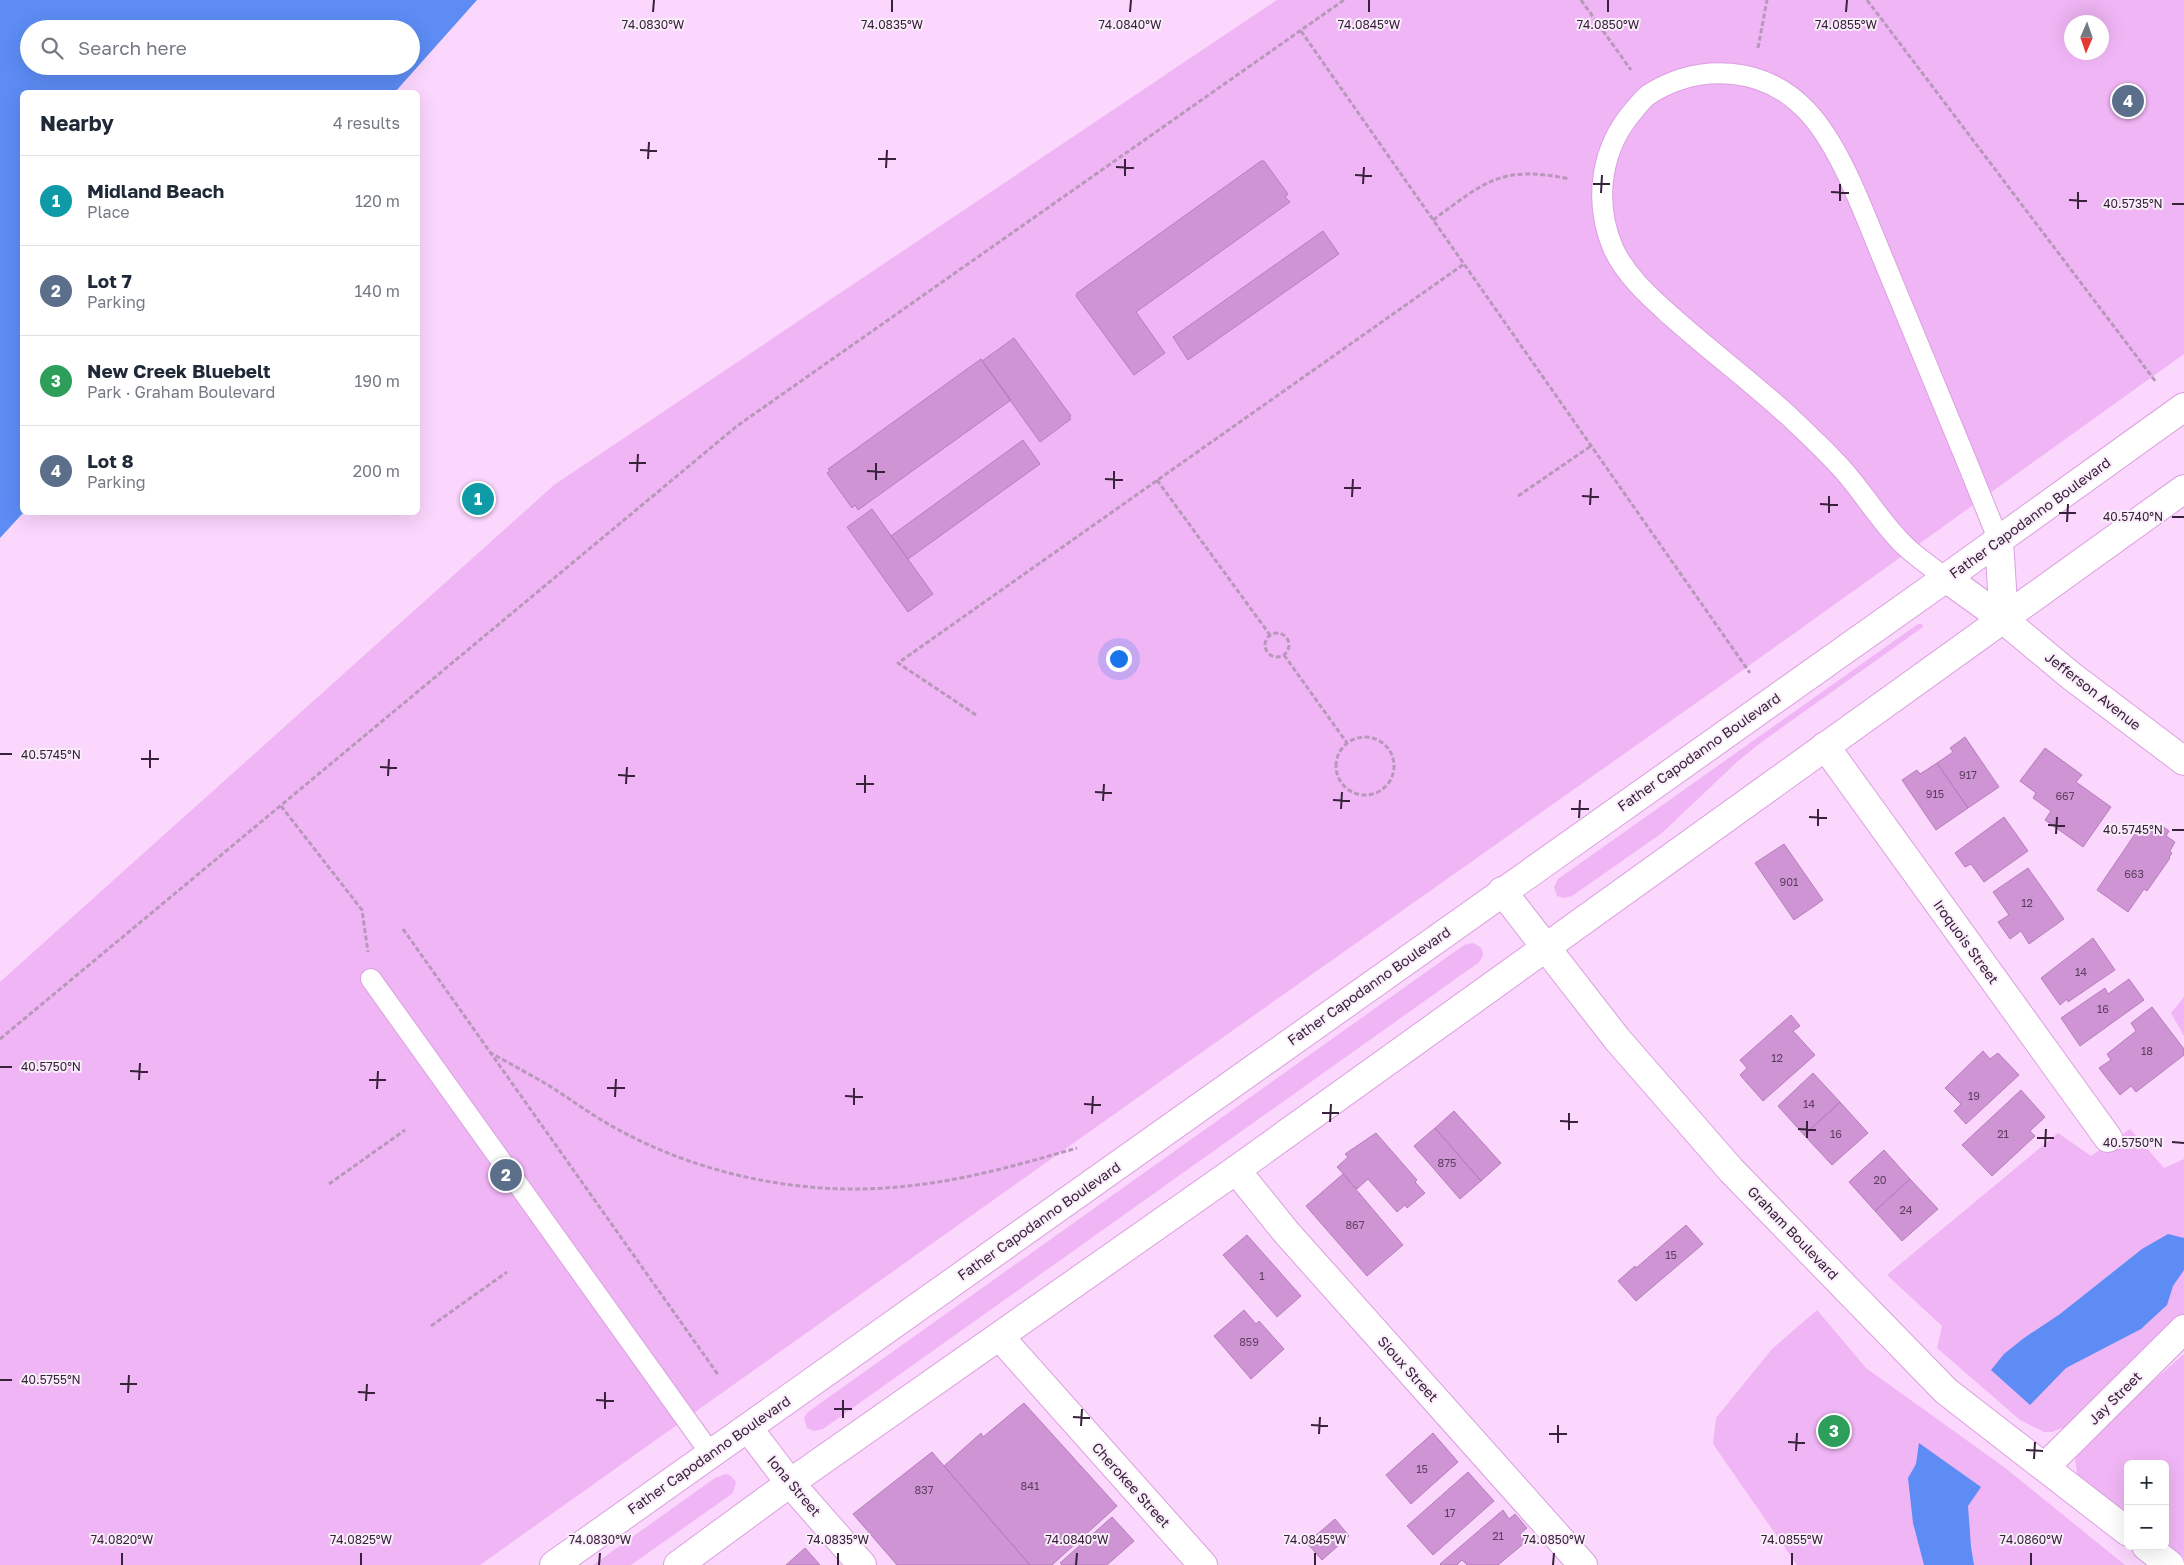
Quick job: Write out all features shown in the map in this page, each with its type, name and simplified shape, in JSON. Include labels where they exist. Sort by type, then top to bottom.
[{"type":"main road","name":"Father Capodanno Boulevard","points":[[554,1565],[1946,578],[2184,407]]},
{"type":"main road","points":[[678,1565],[1236,1170],[2184,489]]},
{"type":"main road","points":[[1998,541],[2004,620]]},
{"type":"main road","name":"Jefferson Avenue","points":[[1946,578],[2004,620],[2070,675],[2184,761]]},
{"type":"main road","name":"Iroquois Street","points":[[1825,746],[2108,1138]]},
{"type":"main road","name":"Graham Boulevard","points":[[1502,891],[1617,1039],[1731,1170],[1946,1390],[2124,1529]]},
{"type":"main road","name":"Sioux Street","points":[[1236,1170],[1286,1232],[1583,1565]]},
{"type":"main road","name":"Jay Street","points":[[2045,1467],[2184,1329]]},
{"type":"main road","name":"Cherokee Street","points":[[1000,1337],[1203,1565]]},
{"type":"main road","name":"Iona Street","points":[[748,1428],[790,1484],[862,1565]]},
{"type":"main road","points":[[2151,1550],[2170,1565]]},
{"type":"lane","points":[[1946,578],[1905,546],[1843,470],[1793,420],[1682,326],[1637,285],[1613,248],[1605,217],[1602,186],[1604,165],[1620,126],[1646,97],[1679,80],[1716,74],[1752,76],[1780,88],[1805,108],[1821,126],[1835,150],[1862,209],[1998,541]]},
{"type":"lane","points":[[371,980],[711,1454]]},
{"type":"path","points":[[0,1038],[737,426],[1344,0]]},
{"type":"path","points":[[1581,0],[1631,70]]},
{"type":"path","points":[[1758,48],[1767,0]]},
{"type":"path","points":[[1867,0],[2156,382]]},
{"type":"path","points":[[1301,31],[1750,674]]},
{"type":"path","points":[[1433,220],[1478,187],[1506,174],[1541,173],[1570,179]]},
{"type":"path","points":[[976,715],[898,663],[1464,264]]},
{"type":"path","points":[[1518,496],[1591,446]]},
{"type":"path","points":[[1157,480],[1270,635]]},
{"type":"path","points":[[1279,633],[1288,640],[1288,651],[1284,655],[1278,658],[1266,653],[1264,645],[1270,635],[1279,633]]},
{"type":"path","points":[[1284,655],[1347,743]]},
{"type":"path","points":[[1368,738],[1385,745],[1393,762],[1393,772],[1384,788],[1366,795],[1348,790],[1342,783],[1337,775],[1337,757],[1347,743],[1368,738]]},
{"type":"path","points":[[281,806],[362,910],[371,980]]},
{"type":"path","points":[[403,929],[719,1376]]},
{"type":"path","points":[[489,1052],[549,1086],[619,1130],[652,1146],[693,1162],[766,1180],[830,1188],[896,1187],[974,1176],[1078,1148]]},
{"type":"path","points":[[330,1184],[405,1130]]},
{"type":"path","points":[[431,1326],[507,1272]]},
{"type":"shaded area","points":[[1277,0],[2184,0],[2184,354],[1764,655],[480,1565],[0,1565],[0,982],[554,485]]},
{"type":"shaded area","points":[[1918,624],[1922,624],[1923,627],[1763,741],[1738,761],[1662,833],[1572,896],[1564,898],[1557,896],[1554,887],[1558,879]]},
{"type":"shaded area","points":[[1472,943],[1481,948],[1483,954],[1478,963],[823,1429],[814,1431],[807,1428],[804,1418],[808,1412],[1464,945]]},
{"type":"shaded area","points":[[2184,997],[2184,1036],[2171,1013]]},
{"type":"shaded area","points":[[2130,1129],[2164,1168],[2184,1159],[2184,1317],[2079,1421],[2052,1432],[2044,1432],[2020,1420],[1937,1348],[1942,1326],[1887,1275],[2058,1133],[2091,1156]]},
{"type":"shaded area","points":[[1817,1310],[1866,1368],[2004,1467],[2125,1565],[1797,1565],[1713,1444],[1716,1418],[1772,1349]]},
{"type":"shaded area","points":[[2184,1354],[2184,1558],[2169,1547],[2169,1460],[2124,1460],[2124,1512],[2077,1474],[2075,1456],[2083,1442]]},
{"type":"shaded area","points":[[726,1474],[731,1476],[736,1482],[733,1493],[631,1565],[593,1565],[715,1478]]},
{"type":"water","points":[[0,0],[477,0],[420,64],[420,20],[20,20],[20,75],[410,75],[397,90],[20,90],[21,515],[0,538]]},
{"type":"water","points":[[2168,1234],[2184,1238],[2184,1270],[2173,1286],[2167,1305],[2141,1329],[2066,1368],[2030,1405],[1991,1370],[2004,1354],[2024,1338],[2060,1314],[2142,1249]]},
{"type":"water","points":[[1919,1443],[1981,1487],[1968,1506],[1974,1565],[1924,1565],[1913,1523],[1908,1478],[1916,1464]]},
{"type":"building","points":[[1261,161],[1264,161],[1288,194],[1285,197],[1290,202],[1136,312],[1165,353],[1134,375],[1076,296],[1077,293]]},
{"type":"building","points":[[1323,231],[1339,254],[1188,360],[1173,337]]},
{"type":"building","points":[[1014,338],[1071,416],[1069,417],[1071,419],[1040,442],[982,361]]},
{"type":"building","points":[[981,359],[1011,400],[858,510],[855,505],[852,508],[827,473],[830,471],[828,469]]},
{"type":"building","points":[[1023,440],[1040,464],[908,559],[891,536]]},
{"type":"building","points":[[872,509],[933,594],[908,612],[847,527]]},
{"type":"building","points":[[1965,737],[1999,787],[1968,808],[1937,763],[1953,752],[1950,748]]},
{"type":"building","points":[[2045,748],[2082,775],[2076,782],[2111,807],[2083,847],[2045,820],[2051,811],[2033,798],[2036,793],[2020,781]]},
{"type":"building","points":[[1937,763],[1968,808],[1936,830],[1902,780],[1917,770],[1920,774]]},
{"type":"building","points":[[2004,817],[2028,851],[1984,882],[1971,864],[1965,867],[1955,853]]},
{"type":"building","points":[[2148,824],[2158,830],[2161,825],[2169,831],[2166,836],[2175,842],[2170,851],[2172,853],[2170,858],[2147,891],[2144,889],[2128,912],[2097,890],[2139,828],[2143,831]]},
{"type":"building","points":[[1784,844],[1823,900],[1794,920],[1755,863]]},
{"type":"building","points":[[2028,868],[2064,919],[2029,944],[2021,931],[2010,939],[1998,922],[2009,915],[1993,892]]},
{"type":"building","points":[[2093,938],[2115,970],[2068,1002],[2067,999],[2060,1005],[2041,978]]},
{"type":"building","points":[[2129,979],[2144,1000],[2080,1046],[2061,1018],[2105,988],[2108,994]]},
{"type":"building","points":[[2152,1007],[2184,1049],[2184,1055],[2136,1092],[2131,1086],[2120,1095],[2099,1068],[2111,1060],[2107,1054],[2136,1031],[2131,1023]]},
{"type":"building","points":[[1791,1015],[1800,1026],[1793,1031],[1815,1055],[1763,1101],[1740,1075],[1747,1068],[1740,1060]]},
{"type":"building","points":[[1983,1051],[1990,1059],[1998,1053],[2019,1075],[1966,1124],[1954,1111],[1961,1104],[1945,1088]]},
{"type":"building","points":[[1813,1073],[1840,1102],[1804,1135],[1778,1106]]},
{"type":"building","points":[[2021,1090],[2045,1117],[2030,1131],[2035,1136],[1992,1176],[1962,1145]]},
{"type":"building","points":[[1840,1102],[1868,1133],[1832,1165],[1804,1135]]},
{"type":"building","points":[[1454,1111],[1501,1163],[1481,1181],[1435,1128]]},
{"type":"building","points":[[1435,1128],[1481,1181],[1460,1199],[1414,1146]]},
{"type":"building","points":[[1376,1133],[1417,1180],[1415,1182],[1425,1193],[1407,1208],[1405,1205],[1397,1212],[1368,1179],[1357,1189],[1337,1167],[1348,1157],[1345,1154]]},
{"type":"building","points":[[1884,1150],[1910,1179],[1875,1211],[1849,1182]]},
{"type":"building","points":[[1343,1174],[1403,1245],[1367,1276],[1306,1206]]},
{"type":"building","points":[[1910,1179],[1938,1209],[1902,1241],[1875,1211]]},
{"type":"building","points":[[1686,1225],[1703,1244],[1636,1301],[1618,1281]]},
{"type":"building","points":[[1247,1235],[1301,1296],[1277,1317],[1223,1255]]},
{"type":"building","points":[[1244,1310],[1256,1324],[1259,1321],[1284,1349],[1251,1379],[1214,1336]]},
{"type":"building","points":[[1024,1403],[1117,1506],[1052,1565],[1030,1565],[944,1466],[981,1433],[983,1437]]},
{"type":"building","points":[[1433,1433],[1458,1462],[1411,1504],[1386,1475]]},
{"type":"building","points":[[932,1452],[1030,1565],[897,1565],[853,1514]]},
{"type":"building","points":[[1468,1472],[1494,1501],[1433,1555],[1407,1526]]},
{"type":"building","points":[[1503,1510],[1509,1519],[1515,1514],[1527,1528],[1521,1533],[1528,1540],[1498,1565],[1467,1565],[1462,1560],[1457,1565],[1440,1564]]},
{"type":"building","points":[[1112,1517],[1134,1541],[1107,1565],[1062,1565],[1060,1563]]},
{"type":"building","points":[[1335,1519],[1349,1536],[1322,1560],[1307,1543]]},
{"type":"building","points":[[805,1548],[820,1565],[786,1565]]},
{"type":"place","name":"Lot 8","points":[[2128,101]]},
{"type":"place","name":"Midland Beach","points":[[478,499]]},
{"type":"place","name":"Lot 7","points":[[506,1175]]},
{"type":"place","name":"New Creek Bluebelt","points":[[1834,1431]]}]
